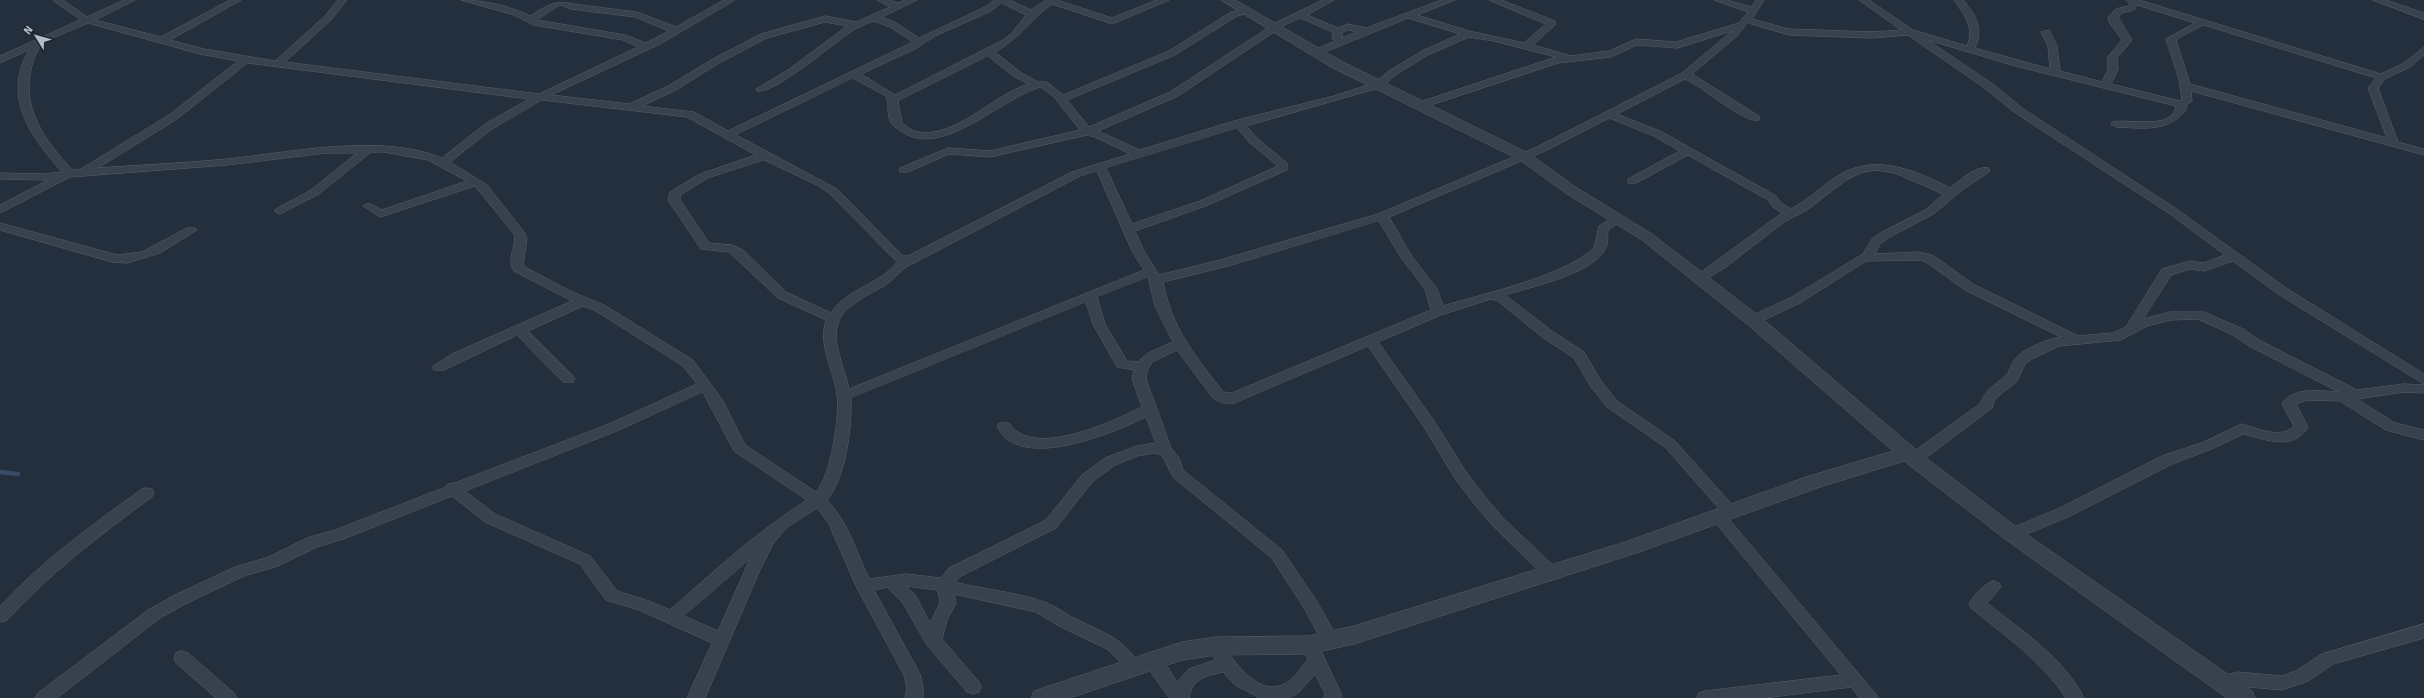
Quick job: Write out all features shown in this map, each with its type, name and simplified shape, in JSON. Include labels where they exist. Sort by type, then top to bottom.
[{"type":"street","points":[[57,0],[86,20],[203,52],[246,60],[628,108],[690,114],[764,156],[804,174],[832,191],[899,259],[904,261],[910,260],[1059,182],[1100,166],[1238,123],[1338,98],[1378,85],[1392,73],[1425,53],[1438,49],[1468,34]]},
{"type":"street","points":[[0,60],[131,0]]},
{"type":"street","points":[[163,40],[237,0]]},
{"type":"street","points":[[277,64],[327,18],[343,0]]},
{"type":"street","points":[[465,0],[517,13],[530,20],[548,26],[626,38],[646,47]]},
{"type":"street","points":[[443,162],[456,149],[538,97],[646,47],[731,0]]},
{"type":"street","points":[[881,0],[897,6]]},
{"type":"street","points":[[762,89],[791,72],[857,25],[876,18],[897,6],[913,0]]},
{"type":"street","points":[[728,135],[986,10],[1002,0],[1032,14]]},
{"type":"street","points":[[894,99],[989,52],[1015,35],[1032,14],[1052,0],[1112,21],[1165,0]]},
{"type":"street","points":[[1139,0],[1152,6]]},
{"type":"street","points":[[1227,0],[1315,53],[1525,157],[1572,191],[1619,218],[1701,278],[1753,320],[1910,457],[2012,534],[2244,698]]},
{"type":"street","points":[[904,170],[948,151],[990,154],[1087,132],[1174,94],[1274,28],[1330,0]]},
{"type":"street","points":[[1315,53],[1368,30],[1410,16],[1450,0]]},
{"type":"street","points":[[1493,0],[1552,23],[1526,46]]},
{"type":"street","points":[[1718,0],[1754,11]]},
{"type":"street","points":[[844,396],[1090,295],[1153,275],[1224,263],[1382,216],[1525,157],[1685,75],[1724,44],[1754,11],[1760,0]]},
{"type":"street","points":[[1863,0],[1990,87],[2018,110],[2174,212],[2233,256],[2324,319],[2424,380]]},
{"type":"street","points":[[1958,0],[1969,10],[1975,23],[1975,39],[1970,49]]},
{"type":"street","points":[[2377,0],[2424,16]]},
{"type":"street","points":[[530,20],[561,1],[571,6],[637,15],[677,31]]},
{"type":"street","points":[[2106,85],[2112,68],[2112,58],[2127,40],[2114,22],[2113,17],[2119,11],[2131,8],[2132,1],[2382,77]]},
{"type":"street","points":[[1061,99],[1172,53],[1234,14],[1245,11]]},
{"type":"street","points":[[1300,15],[1338,31],[1348,27],[1368,30]]},
{"type":"street","points":[[1410,16],[1468,34],[1526,46],[1569,58]]},
{"type":"street","points":[[876,18],[893,25],[919,42]]},
{"type":"street","points":[[628,108],[672,88],[716,61],[764,36],[825,19],[857,25]]},
{"type":"street","points":[[1420,105],[1569,58],[1611,54],[1636,42],[1677,45],[1745,22],[1789,32],[1872,35],[1910,32],[2055,72],[2181,104],[2187,101],[2185,86],[2177,52],[2171,39],[2203,22]]},
{"type":"street","points":[[1338,31],[1337,38],[1340,42]]},
{"type":"street","points":[[2046,32],[2052,41],[2055,54],[2055,72]]},
{"type":"street","points":[[39,42],[27,64],[21,87],[22,96],[34,129],[44,146],[69,173]]},
{"type":"street","points":[[2394,144],[2389,127],[2373,92],[2373,88],[2382,77],[2407,65],[2424,50]]},
{"type":"street","points":[[989,52],[1009,65],[1014,72],[1032,81],[1035,85]]},
{"type":"street","points":[[83,172],[173,117],[208,88],[246,60]]},
{"type":"street","points":[[854,74],[881,87],[894,99],[894,120],[896,124],[912,136],[927,137],[951,130],[1035,85],[1046,85],[1061,99],[1087,132],[1098,134],[1139,154]]},
{"type":"street","points":[[1685,75],[1704,83],[1736,109],[1756,118]]},
{"type":"street","points":[[2185,86],[2424,152]]},
{"type":"street","points":[[2116,124],[2163,124],[2176,117],[2182,108],[2181,104]]},
{"type":"street","points":[[1607,114],[1658,134],[1688,150],[1772,198],[1777,205],[1791,214]]},
{"type":"street","points":[[1129,229],[1204,203],[1221,194],[1283,168],[1283,165],[1254,141],[1238,123]]},
{"type":"street","points":[[0,176],[45,177],[69,173],[227,162],[326,150],[370,148],[416,154],[443,162],[483,187],[520,234],[522,241],[516,264],[518,268],[582,301],[600,308],[678,355],[697,373],[706,385],[739,448],[818,500],[828,510],[836,524],[864,586],[912,674],[915,688],[914,698]]},
{"type":"street","points":[[280,211],[315,192],[370,148]]},
{"type":"street","points":[[1632,181],[1688,150]]},
{"type":"street","points":[[764,156],[705,176],[680,188],[674,194],[674,200],[704,246],[732,249],[739,253],[782,295],[798,304],[833,318]]},
{"type":"street","points":[[1100,166],[1138,251],[1153,275],[1161,306],[1180,344],[1218,394],[1228,399],[1234,398],[1371,341],[1436,312],[1565,271],[1589,259],[1598,251],[1602,244],[1603,228],[1619,218]]},
{"type":"street","points":[[1701,278],[1722,266],[1791,214],[1807,205],[1841,179],[1865,168],[1873,167],[1913,175],[1952,194]]},
{"type":"street","points":[[1868,257],[1873,245],[1880,238],[1913,218],[1932,211],[1974,175],[1986,170]]},
{"type":"street","points":[[0,210],[69,173]]},
{"type":"street","points":[[369,206],[380,214],[476,182]]},
{"type":"street","points":[[1382,216],[1407,257],[1432,291],[1436,300],[1436,312]]},
{"type":"street","points":[[0,226],[116,259],[131,260],[153,253],[191,230]]},
{"type":"street","points":[[1753,320],[1796,300],[1868,257],[1919,256],[1930,259],[1969,287],[2075,340]]},
{"type":"street","points":[[2129,332],[2166,272],[2190,264],[2204,267],[2218,263],[2233,256]]},
{"type":"street","points":[[674,617],[731,565],[794,514],[818,500],[826,492],[830,482],[841,433],[844,396],[830,346],[829,328],[833,318],[852,300],[898,271],[904,261]]},
{"type":"street","points":[[1090,295],[1099,324],[1122,364],[1139,367]]},
{"type":"street","points":[[1490,295],[1502,298],[1547,334],[1579,355],[1596,384],[1612,404],[1670,444],[1870,698]]},
{"type":"street","points":[[439,368],[466,352],[520,330],[582,301]]},
{"type":"street","points":[[1216,646],[1224,665],[1232,676],[1244,685],[1259,693],[1271,695],[1283,693],[1293,687],[1313,653],[1331,641],[1725,515],[1813,482],[1910,457],[1987,405],[1989,397],[2012,378],[2020,362],[2027,356],[2056,342],[2116,337],[2129,332],[2143,323],[2170,316],[2200,315],[2238,332],[2254,343],[2349,396],[2391,427],[2424,435]]},
{"type":"street","points":[[520,330],[568,379]]},
{"type":"street","points":[[1371,341],[1425,418],[1461,476],[1481,502],[1502,527],[1550,572]]},
{"type":"street","points":[[1165,450],[1139,379],[1139,367],[1145,360],[1180,344]]},
{"type":"street","points":[[44,698],[154,614],[181,598],[240,571],[273,562],[312,542],[338,535],[453,488],[614,427],[706,385]]},
{"type":"street","points":[[2012,534],[2065,512],[2167,460],[2209,445],[2242,429],[2272,438],[2285,438],[2296,433],[2301,427],[2289,404],[2292,400],[2306,395],[2349,396],[2404,388],[2424,390]]},
{"type":"street","points":[[1004,426],[1009,434],[1019,441],[1054,443],[1072,441],[1114,426],[1150,409]]},
{"type":"street","points":[[933,640],[939,620],[948,603],[945,593],[948,577],[955,572],[1051,524],[1059,517],[1081,486],[1099,468],[1126,454],[1155,448],[1165,450],[1171,455],[1178,473],[1276,554],[1310,604],[1331,641]]},
{"type":"street","points":[[453,488],[462,498],[490,518],[584,560],[612,596],[674,617],[722,640]]},
{"type":"street","points":[[0,616],[22,591],[147,493]]},
{"type":"street","points":[[696,698],[748,580],[775,530]]},
{"type":"street","points":[[864,586],[891,581],[911,580],[946,584],[979,595],[1038,606],[1048,610],[1069,624],[1091,632],[1112,643],[1122,651],[1132,667]]},
{"type":"street","points":[[891,581],[909,599],[923,626],[933,640],[973,687]]},
{"type":"street","points":[[1993,587],[1977,604],[2038,654],[2058,674],[2076,698]]},
{"type":"street","points":[[2222,682],[2238,679],[2282,683],[2302,676],[2328,659],[2424,631]]},
{"type":"street","points":[[1042,698],[1152,660],[1182,652],[1216,646],[1313,653]]},
{"type":"street","points":[[1313,653],[1333,693],[1333,698]]},
{"type":"street","points":[[182,658],[228,698]]},
{"type":"street","points":[[1152,660],[1179,698]]},
{"type":"street","points":[[1179,698],[1181,688],[1188,677],[1196,672],[1224,665]]},
{"type":"street","points":[[1706,698],[1856,680]]},
{"type":"waterway","points":[[0,472],[18,474]]}]
